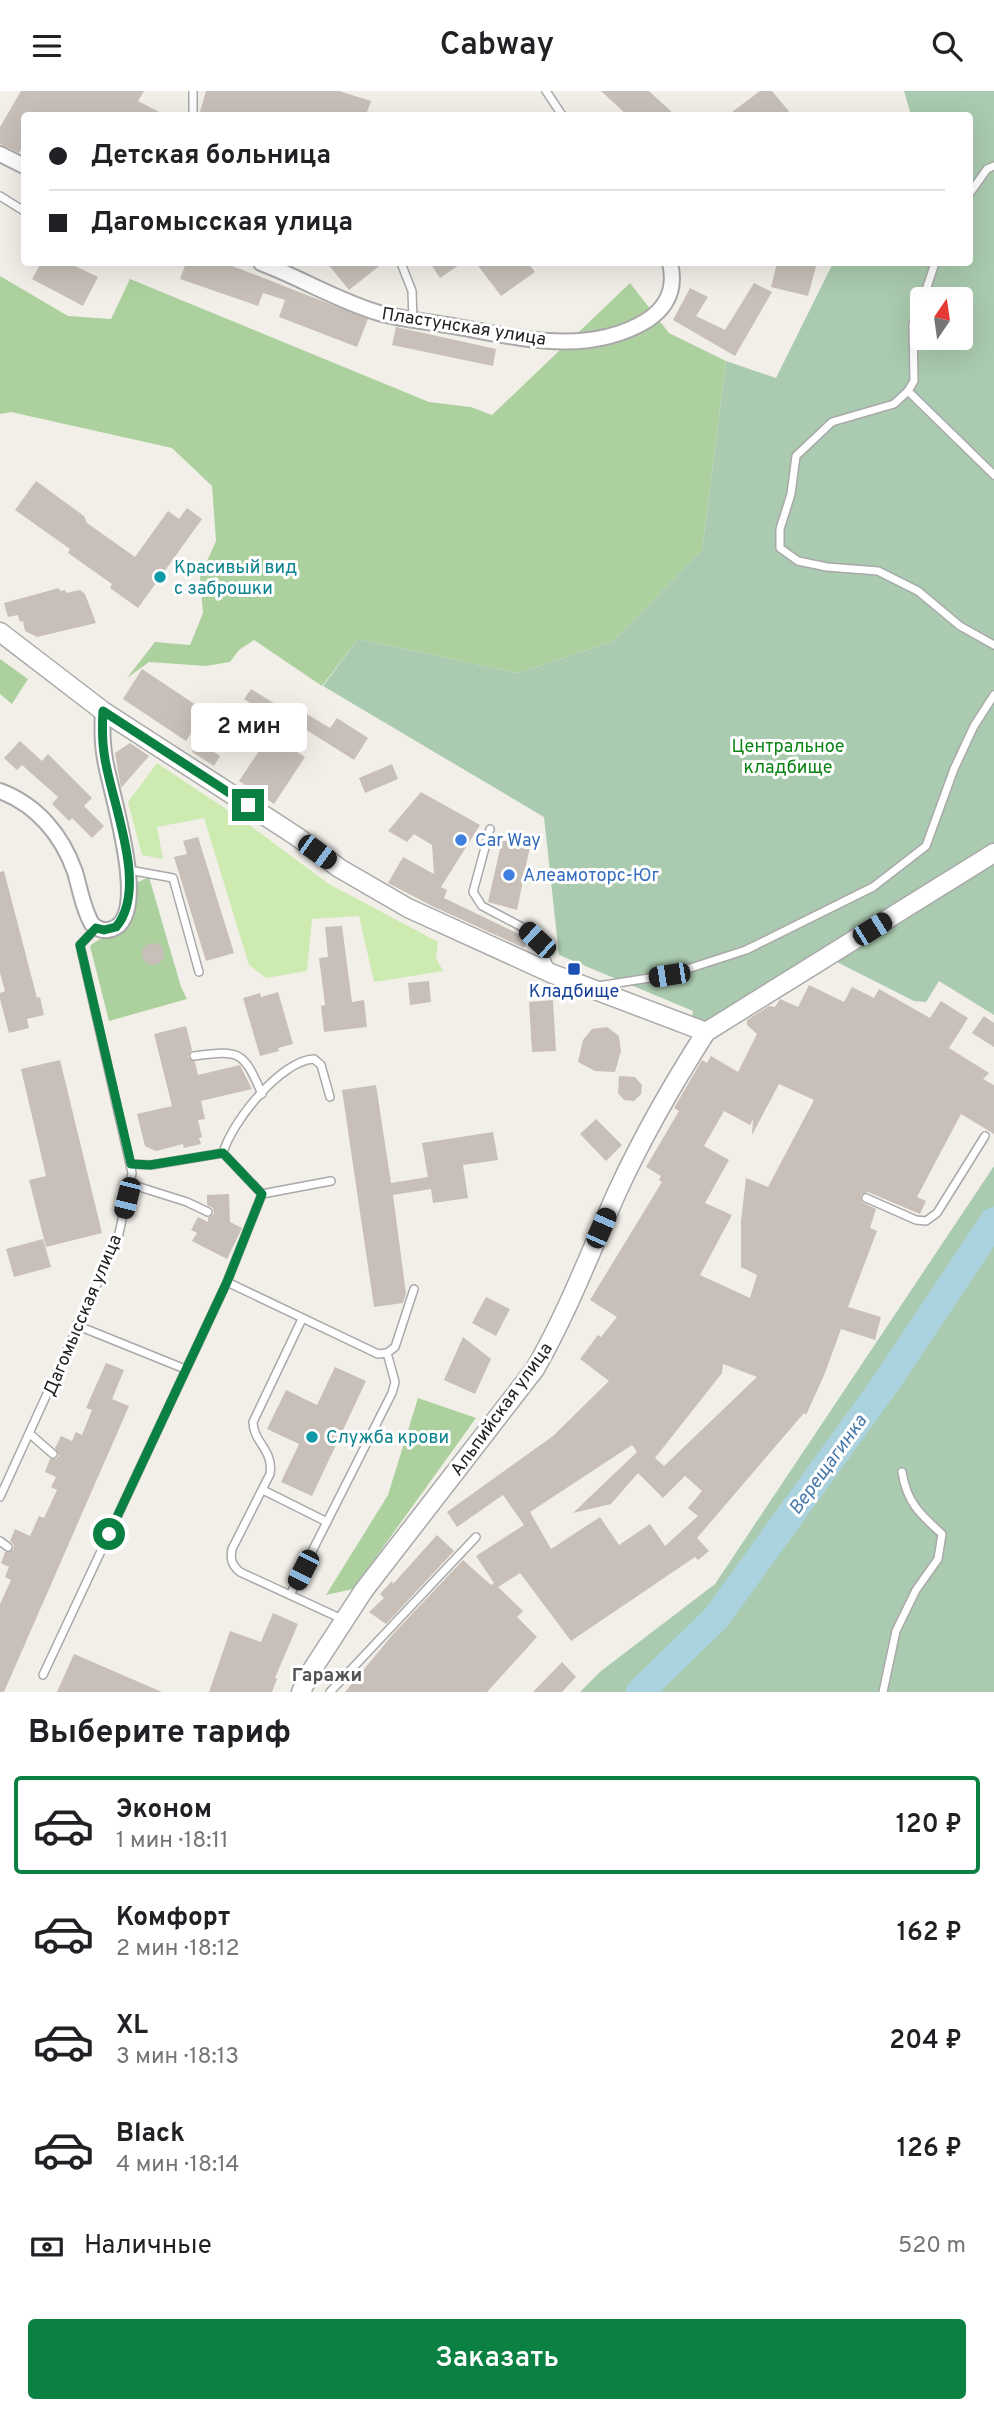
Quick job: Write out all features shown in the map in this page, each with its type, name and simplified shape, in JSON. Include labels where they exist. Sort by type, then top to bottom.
[{"type":"street","points":[[0,154],[21,164]]},
{"type":"street","name":"Пластунская улица","points":[[268,266],[356,305],[381,313],[527,340],[586,342],[608,338],[644,322],[660,311],[673,286],[670,266]]},
{"type":"street","points":[[0,632],[103,711],[296,836],[339,868],[408,908],[553,974],[706,1032],[994,853]]},
{"type":"street","points":[[0,791],[25,803],[57,833],[74,869],[88,919],[96,928],[111,930],[121,921],[129,888],[129,870],[105,761],[103,711]]},
{"type":"street","name":"Альпийская улица","points":[[301,1692],[310,1673],[364,1590],[535,1369],[557,1331],[620,1187],[679,1075],[706,1032]]},
{"type":"lane","points":[[193,112],[194,91]]},
{"type":"lane","points":[[546,91],[560,112]]},
{"type":"lane","points":[[973,189],[987,169],[994,166]]},
{"type":"lane","points":[[0,197],[21,209]]},
{"type":"lane","points":[[402,266],[412,291],[413,320]]},
{"type":"lane","points":[[927,287],[934,266]]},
{"type":"lane","points":[[914,350],[914,381],[894,404],[832,422],[796,456],[791,494],[780,529],[780,548],[798,561],[827,567],[878,571],[918,591],[960,627],[994,645]]},
{"type":"lane","points":[[908,391],[994,475]]},
{"type":"lane","points":[[591,987],[669,975],[746,950],[873,887],[926,846],[954,769],[974,726],[994,695]]},
{"type":"lane","points":[[490,829],[473,892],[482,906],[522,926],[537,940],[553,974]]},
{"type":"lane","points":[[129,870],[173,878],[199,972]]},
{"type":"lane","name":"Дагомысская улица","points":[[0,1497],[76,1325],[118,1238],[130,1184],[131,1164],[80,945],[96,928]]},
{"type":"lane","points":[[194,1056],[225,1052],[242,1058],[249,1064],[262,1094]]},
{"type":"lane","points":[[223,1153],[241,1115],[279,1076],[308,1059],[314,1059],[321,1065],[330,1097]]},
{"type":"lane","points":[[866,1198],[916,1220],[926,1221],[932,1218],[985,1136]]},
{"type":"lane","points":[[131,1164],[150,1165],[223,1153]]},
{"type":"lane","points":[[223,1153],[262,1194]]},
{"type":"lane","points":[[262,1194],[331,1181]]},
{"type":"lane","points":[[130,1184],[187,1202],[208,1212]]},
{"type":"lane","points":[[43,1675],[227,1282],[262,1194]]},
{"type":"lane","points":[[227,1282],[378,1354],[387,1353],[395,1347],[414,1289]]},
{"type":"lane","points":[[302,1319],[253,1422],[253,1429],[270,1457],[272,1466],[230,1558],[233,1566],[240,1572],[345,1620]]},
{"type":"lane","points":[[76,1325],[185,1369]]},
{"type":"lane","points":[[290,1595],[392,1393],[395,1382],[387,1353]]},
{"type":"lane","points":[[30,1434],[53,1454]]},
{"type":"lane","points":[[883,1692],[896,1631],[916,1590],[938,1559],[942,1534],[917,1510],[905,1490],[902,1472]]},
{"type":"lane","points":[[263,1490],[327,1522]]},
{"type":"lane","points":[[330,1692],[476,1537]]},
{"type":"lane","points":[[0,1541],[8,1547]]},
{"type":"green space","name":"Центральное кладбище","points":[[904,91],[994,91],[994,1015],[939,981],[926,1002],[914,1001],[831,959],[688,1033],[693,1011],[559,955],[544,817],[323,686],[358,639],[518,673],[613,641],[702,550],[726,361],[776,378],[832,266],[973,266],[973,112],[910,112]]},
{"type":"green space","points":[[0,276],[68,316],[111,319],[130,279],[429,402],[471,407],[492,415],[630,283],[669,333],[726,361],[702,550],[613,641],[518,673],[358,639],[322,686],[254,640],[239,650],[230,662],[206,666],[149,662],[127,678],[155,642],[190,645],[203,613],[200,577],[216,541],[212,486],[172,448],[11,412],[0,414]]},
{"type":"green space","points":[[0,659],[28,679],[12,704],[0,694]]},
{"type":"green space","points":[[157,763],[241,819],[329,884],[438,942],[436,958],[443,971],[374,982],[359,916],[312,919],[307,971],[266,978],[249,965],[204,818],[157,827],[163,859],[142,855],[128,802]]},
{"type":"green space","points":[[149,877],[181,987],[187,999],[109,1021],[90,946],[125,926],[134,909],[136,883]]},
{"type":"green space","points":[[994,1166],[994,1692],[580,1692],[601,1671],[715,1584]]},
{"type":"green space","points":[[418,1398],[476,1418],[353,1589],[326,1595],[388,1495]]},
{"type":"building","points":[[21,91],[144,91],[138,101],[159,112],[21,112],[19,153],[0,144],[0,127]]},
{"type":"building","points":[[206,91],[339,91],[371,101],[367,112],[200,112]]},
{"type":"building","points":[[601,91],[649,91],[672,112],[624,112]]},
{"type":"building","points":[[760,91],[772,91],[790,112],[732,112]]},
{"type":"building","points":[[39,266],[75,266],[98,277],[83,306],[32,279]]},
{"type":"building","points":[[185,266],[233,266],[368,319],[357,347],[279,317],[285,300],[263,293],[258,306],[180,279]]},
{"type":"building","points":[[329,266],[379,266],[349,290]]},
{"type":"building","points":[[432,266],[458,266],[440,278]]},
{"type":"building","points":[[478,266],[530,266],[535,272],[501,296]]},
{"type":"building","points":[[776,266],[816,266],[808,296],[771,287]]},
{"type":"building","points":[[754,283],[772,292],[735,356],[673,320],[690,288],[708,297],[696,316],[725,330]]},
{"type":"building","points":[[396,327],[496,349],[493,366],[392,345]]},
{"type":"building","points":[[36,481],[84,516],[87,523],[135,557],[168,511],[179,519],[187,508],[202,519],[138,608],[110,588],[112,584],[68,553],[70,549],[15,510]]},
{"type":"building","points":[[59,588],[66,593],[80,590],[85,594],[96,623],[37,637],[25,631],[23,621],[20,622],[18,615],[8,617],[4,603]]},
{"type":"building","points":[[142,669],[205,711],[186,741],[123,699]]},
{"type":"building","points":[[251,689],[288,712],[292,705],[330,728],[337,718],[368,738],[354,760],[305,729],[293,749],[305,757],[274,804],[239,781],[279,721],[244,699]]},
{"type":"building","points":[[20,741],[42,761],[48,754],[92,798],[84,806],[104,826],[92,838],[72,818],[69,821],[52,804],[58,797],[22,765],[17,770],[4,758]]},
{"type":"building","points":[[199,742],[220,756],[214,766],[192,752]]},
{"type":"building","points":[[130,743],[149,756],[121,788],[115,753]]},
{"type":"building","points":[[392,764],[398,779],[365,793],[359,778]]},
{"type":"building","points":[[421,792],[480,825],[441,887],[447,890],[444,898],[523,936],[528,940],[524,948],[388,883],[403,857],[434,874],[432,845],[414,834],[407,842],[388,831]]},
{"type":"building","points":[[198,837],[234,953],[206,961],[174,857],[187,854],[183,841]]},
{"type":"building","name":"Алеамоторс-Юг","points":[[502,840],[530,846],[517,910],[488,902]]},
{"type":"building","points":[[4,871],[37,998],[40,997],[44,1015],[27,1019],[29,1028],[9,1033],[0,999],[0,993],[5,991],[0,973],[0,872]]},
{"type":"building","points":[[342,926],[352,1002],[364,1000],[367,1027],[324,1032],[321,1006],[325,1005],[319,958],[328,957],[325,927]]},
{"type":"building","points":[[153,943],[161,946],[164,954],[161,962],[153,965],[145,962],[142,954],[145,946]]},
{"type":"building","points":[[429,981],[431,1002],[410,1005],[408,983]]},
{"type":"building","points":[[809,985],[844,1002],[852,987],[874,998],[879,989],[930,1018],[941,1001],[968,1018],[949,1048],[989,1073],[983,1079],[994,1085],[994,1134],[961,1114],[917,1197],[926,1201],[920,1214],[868,1192],[861,1195],[862,1202],[876,1209],[870,1228],[877,1231],[848,1307],[881,1317],[875,1340],[841,1329],[806,1415],[804,1413],[697,1538],[709,1551],[698,1560],[695,1557],[571,1641],[520,1573],[498,1587],[523,1611],[517,1617],[537,1637],[487,1692],[345,1692],[394,1633],[463,1560],[491,1585],[494,1583],[476,1556],[524,1525],[503,1495],[457,1527],[447,1512],[553,1436],[609,1381],[580,1359],[598,1335],[601,1337],[617,1317],[590,1300],[662,1182],[659,1180],[661,1176],[646,1167],[679,1111],[674,1108],[702,1060],[707,1063],[711,1056],[738,1072],[757,1034],[747,1025],[747,1020],[769,1006],[775,1007],[780,999],[798,1007]],"holes":[[[779,1084],[814,1100],[768,1187],[746,1178],[741,1221],[741,1267],[757,1275],[750,1298],[700,1275],[732,1215],[705,1203],[729,1160],[704,1146],[724,1111],[750,1125],[753,1119],[752,1135]],[[723,1364],[757,1377],[664,1466],[655,1458],[722,1373]],[[632,1445],[637,1452],[573,1513],[611,1504],[638,1473],[663,1498],[685,1476],[702,1491],[688,1508],[698,1516],[665,1546],[650,1524],[619,1545],[600,1517],[551,1549],[530,1512]]]},
{"type":"building","points":[[278,992],[293,1044],[260,1056],[243,998]]},
{"type":"building","points":[[553,1000],[556,1051],[532,1052],[529,1002]]},
{"type":"building","points":[[984,1016],[994,1023],[994,1047],[972,1033]]},
{"type":"building","points":[[186,1026],[192,1050],[188,1057],[195,1062],[198,1075],[240,1065],[252,1089],[201,1101],[205,1119],[198,1120],[201,1144],[184,1148],[183,1144],[156,1151],[145,1146],[137,1114],[172,1106],[154,1034]]},
{"type":"building","points":[[607,1027],[619,1036],[621,1051],[615,1072],[595,1071],[578,1062],[583,1040],[592,1029]]},
{"type":"building","points":[[60,1060],[102,1233],[46,1247],[29,1180],[46,1176],[21,1069]]},
{"type":"building","points":[[619,1076],[635,1077],[642,1085],[641,1094],[634,1101],[624,1100],[618,1093]]},
{"type":"building","points":[[376,1085],[391,1183],[428,1177],[422,1143],[493,1132],[498,1160],[463,1165],[468,1198],[433,1203],[431,1189],[393,1195],[406,1294],[403,1303],[374,1307],[342,1090]]},
{"type":"building","points":[[596,1119],[622,1145],[606,1161],[580,1134]]},
{"type":"building","points":[[229,1194],[230,1222],[242,1228],[227,1259],[192,1241],[197,1233],[191,1230],[198,1217],[208,1222],[208,1218],[214,1214],[213,1208],[207,1205],[207,1195]]},
{"type":"building","points":[[43,1239],[51,1267],[14,1277],[6,1249]]},
{"type":"building","points":[[486,1297],[510,1309],[496,1336],[472,1323]]},
{"type":"building","points":[[463,1337],[491,1359],[475,1394],[444,1380]]},
{"type":"building","points":[[106,1363],[124,1370],[112,1399],[129,1406],[4,1692],[0,1692],[0,1604],[11,1580],[5,1577],[9,1567],[1,1563],[5,1552],[13,1550],[14,1545],[10,1541],[15,1529],[30,1536],[39,1516],[44,1518],[57,1490],[51,1487],[56,1477],[45,1472],[50,1459],[59,1456],[55,1448],[61,1436],[72,1441],[76,1432],[82,1435],[92,1410],[86,1408]]},
{"type":"building","name":"Служба крови","points":[[335,1367],[366,1381],[312,1496],[281,1482],[299,1444],[267,1429],[286,1390],[317,1405]]},
{"type":"building","points":[[437,1535],[454,1551],[386,1624],[369,1612],[384,1598],[380,1594],[392,1581],[393,1584]]},
{"type":"building","points":[[273,1613],[298,1624],[275,1678],[277,1679],[272,1692],[209,1692],[230,1631],[261,1642]]},
{"type":"building","points":[[74,1654],[162,1692],[57,1692]]},
{"type":"building","points":[[562,1662],[576,1677],[562,1692],[533,1692]]},
{"type":"waterway","name":"Верещагинка","points":[[640,1692],[716,1618],[886,1383],[994,1221]]},
{"type":"place","name":"Красивый вид с заброшки","points":[[160,577]]},
{"type":"place","name":"Car Way","points":[[461,840]]},
{"type":"place","name":"Алеамоторс-Юг","points":[[509,875]]},
{"type":"place","name":"Кладбище","points":[[574,969]]},
{"type":"place","name":"Служба крови","points":[[312,1437]]},
{"type":"district","name":"Гаражи","points":[[327,1674]]},
{"type":"route","points":[[109,1534],[227,1282],[262,1194],[223,1153],[150,1165],[131,1164],[80,945],[96,928],[111,930],[116,927],[124,914],[129,888],[125,846],[105,761],[103,711],[248,805]]}]
